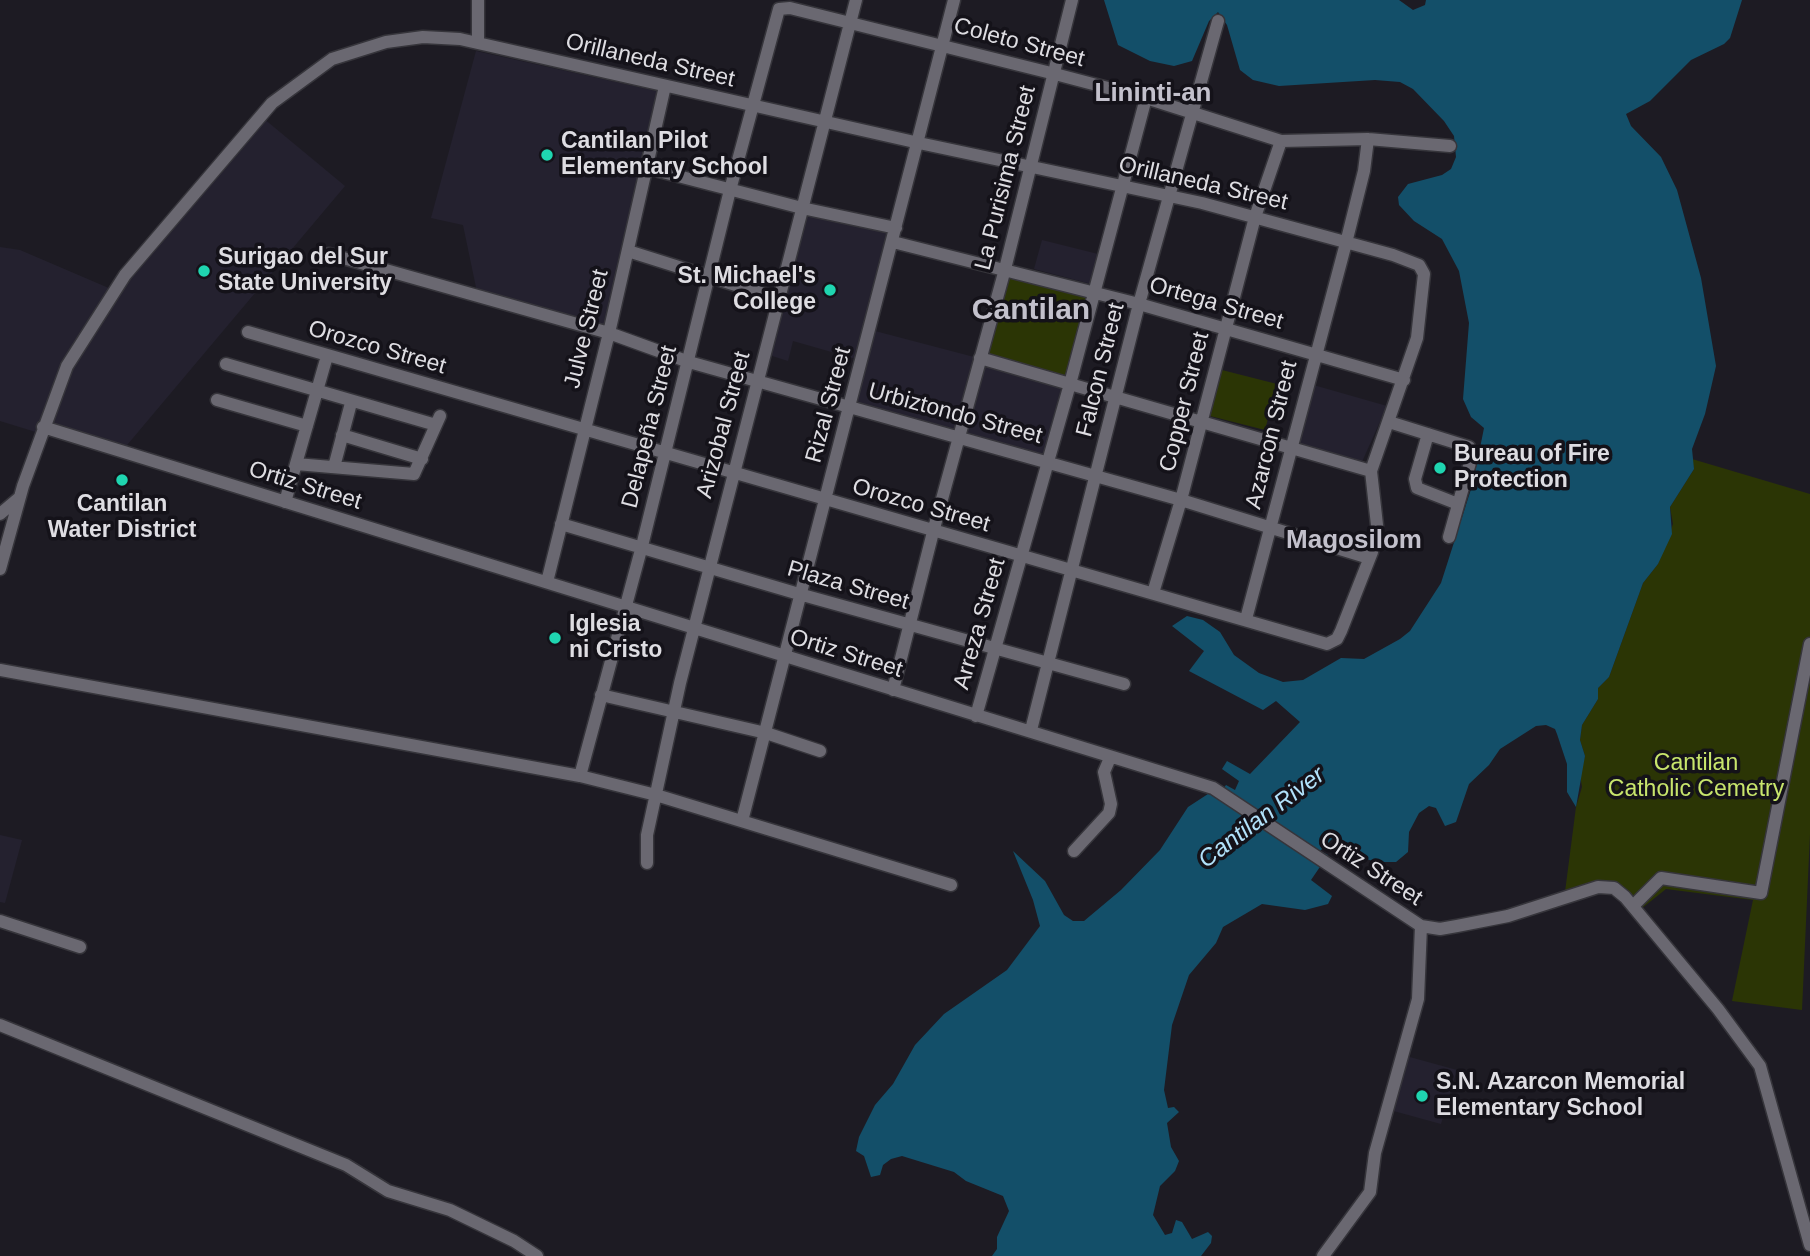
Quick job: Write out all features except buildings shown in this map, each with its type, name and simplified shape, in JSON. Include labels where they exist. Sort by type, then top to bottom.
[{"type":"street","points":[[478,0],[478,43]]},
{"type":"street","name":"Arizobal Street","points":[[646,863],[647,835],[693,630],[856,0]]},
{"type":"street","name":"Rizal Street","points":[[743,821],[799,594],[851,407],[954,0]]},
{"type":"street","name":"La Purisima Street","points":[[893,690],[1005,269],[1072,0]]},
{"type":"street","name":"Coleto Street","points":[[782,8],[943,45],[1146,98],[1281,141],[1368,139],[1450,146]]},
{"type":"street","name":"Delapeña Street","points":[[580,776],[642,546],[752,105],[782,8]]},
{"type":"street","name":"Falcon Street","points":[[1031,730],[1167,197],[1218,21]]},
{"type":"street","name":"Orillaneda Street","points":[[0,569],[43,428],[72,353],[125,275],[272,103],[311,72],[352,52],[423,37],[478,43],[1255,216],[1419,265],[1424,282],[1421,315],[1404,380]]},
{"type":"street","name":"Julve Street","points":[[547,582],[609,333],[665,86]]},
{"type":"street","name":"Arreza Street","points":[[976,716],[1070,384],[1146,98]]},
{"type":"street","name":"Azarcon Street","points":[[1246,619],[1314,354],[1346,243],[1364,171],[1368,139]]},
{"type":"street","name":"Copper Street","points":[[1153,593],[1181,500],[1255,216],[1281,141]]},
{"type":"street","points":[[647,167],[802,208],[896,228]]},
{"type":"street","name":"Ortega Street","points":[[892,242],[1139,304],[1404,380]]},
{"type":"street","points":[[628,251],[780,299]]},
{"type":"street","name":"Urbiztondo Street","points":[[329,254],[609,333],[689,362],[1181,500],[1369,558]]},
{"type":"street","name":"Orozco Street","points":[[248,332],[665,455],[1327,644],[1341,631],[1369,558]]},
{"type":"street","points":[[285,502],[327,356]]},
{"type":"street","points":[[980,358],[1371,471]]},
{"type":"street","points":[[226,364],[351,403],[438,420],[417,471],[411,475],[296,464]]},
{"type":"street","points":[[1369,558],[1377,525],[1371,471],[1404,380]]},
{"type":"street","points":[[217,400],[307,426]]},
{"type":"street","points":[[334,467],[351,403]]},
{"type":"street","points":[[1389,422],[1469,447],[1471,459],[1449,537]]},
{"type":"street","name":"Ortiz Street","points":[[43,428],[547,582],[693,630],[976,716],[1031,730],[1110,758],[1220,791],[1421,926],[1440,929],[1508,916],[1608,886],[1618,890],[1633,906]]},
{"type":"street","points":[[1428,433],[1415,479],[1417,488],[1458,505]]},
{"type":"street","points":[[342,435],[422,459]]},
{"type":"street","points":[[0,514],[21,495]]},
{"type":"street","name":"Plaza Street","points":[[561,524],[996,650],[1124,684]]},
{"type":"street","points":[[1810,645],[1761,893],[1661,878],[1633,906],[1718,1009],[1760,1066],[1810,1245]]},
{"type":"street","points":[[0,670],[580,776],[656,795],[951,885]]},
{"type":"street","points":[[601,695],[674,714],[766,733],[820,751]]},
{"type":"street","points":[[1074,851],[1109,813],[1111,804],[1104,772],[1110,758]]},
{"type":"street","points":[[0,921],[80,947]]},
{"type":"street","points":[[1323,1256],[1370,1192],[1375,1153],[1418,999],[1421,926]]},
{"type":"street","points":[[0,1026],[132,1082],[346,1165],[388,1191],[450,1210],[537,1256]]},
{"type":"shaded area","name":"Cantilan Pilot Elementary School","points":[[476,51],[661,92],[606,329],[477,292],[463,225],[431,218]]},
{"type":"shaded area","name":"Surigao del Sur State University","points":[[263,118],[345,186],[117,457],[0,421],[0,247],[20,250],[118,292]]},
{"type":"shaded area","name":"St. Michael's College","points":[[805,212],[888,230],[889,240],[856,359],[793,341],[788,361],[769,355]]},
{"type":"shaded area","points":[[1042,240],[1098,254],[1091,284],[1034,269]]},
{"type":"shaded area","points":[[875,331],[974,357],[955,430],[856,404]]},
{"type":"shaded area","points":[[983,365],[1064,388],[1044,455],[965,432]]},
{"type":"shaded area","points":[[1310,384],[1387,406],[1361,464],[1295,444]]},
{"type":"shaded area","points":[[0,835],[22,840],[5,903],[0,902]]},
{"type":"shaded area","name":"S.N. Azarcon Memorial Elementary School","points":[[1406,1056],[1457,1070],[1441,1124],[1390,1110]]},
{"type":"green space","points":[[1008,276],[1087,296],[1067,377],[986,355]]},
{"type":"green space","points":[[1218,369],[1277,384],[1265,430],[1206,415]]},
{"type":"green space","name":"Cantilan Catholic Cemetry","points":[[1692,459],[1810,494],[1810,834],[1802,1010],[1732,1001],[1753,900],[1666,889],[1641,909],[1628,890],[1617,883],[1600,882],[1565,892],[1576,807],[1582,787],[1580,775],[1585,756],[1580,740],[1582,725],[1598,699],[1598,688],[1609,677],[1643,583],[1658,564],[1673,524],[1670,507],[1694,469]]},
{"type":"water","name":"Cantilan River","points":[[1104,0],[1399,0],[1413,10],[1425,5],[1426,0],[1742,0],[1730,38],[1724,44],[1691,60],[1650,101],[1626,114],[1631,126],[1661,157],[1677,190],[1701,278],[1716,366],[1705,414],[1692,449],[1694,469],[1670,507],[1672,534],[1658,564],[1643,583],[1609,677],[1598,688],[1598,699],[1582,725],[1580,740],[1585,756],[1576,807],[1567,792],[1567,764],[1555,729],[1546,725],[1536,726],[1500,749],[1489,765],[1469,784],[1456,822],[1445,826],[1436,808],[1429,806],[1419,813],[1409,832],[1408,852],[1396,862],[1375,862],[1356,855],[1333,838],[1320,851],[1328,855],[1311,880],[1332,896],[1328,904],[1305,910],[1262,904],[1223,927],[1216,943],[1189,975],[1172,1025],[1164,1090],[1168,1108],[1174,1107],[1179,1112],[1167,1123],[1171,1147],[1179,1161],[1175,1171],[1160,1186],[1153,1215],[1165,1235],[1172,1233],[1176,1220],[1182,1222],[1192,1239],[1208,1232],[1212,1236],[1211,1243],[1201,1256],[992,1256],[997,1249],[997,1237],[1009,1211],[1003,1196],[966,1181],[954,1172],[902,1156],[891,1159],[883,1165],[880,1175],[871,1177],[864,1156],[856,1151],[859,1137],[875,1105],[893,1084],[915,1045],[944,1014],[1007,970],[1040,926],[1033,900],[1013,851],[1045,881],[1064,915],[1073,921],[1084,921],[1121,890],[1160,850],[1188,807],[1208,794],[1218,796],[1226,785],[1235,790],[1239,781],[1222,769],[1227,761],[1250,774],[1300,722],[1276,701],[1263,710],[1189,671],[1204,651],[1172,626],[1187,616],[1203,620],[1220,632],[1234,655],[1259,673],[1283,682],[1303,680],[1341,658],[1364,659],[1400,639],[1410,631],[1441,583],[1473,483],[1484,428],[1471,417],[1463,399],[1469,323],[1459,271],[1442,239],[1414,221],[1399,205],[1398,197],[1408,184],[1442,175],[1451,169],[1456,157],[1454,136],[1444,121],[1413,89],[1400,82],[1375,80],[1279,86],[1253,80],[1240,70],[1227,25],[1218,12],[1209,21],[1192,61],[1174,66],[1150,61],[1118,45]]},
{"type":"place","name":"Cantilan Pilot Elementary School","points":[[547,155]]},
{"type":"place","name":"Surigao del Sur State University","points":[[204,271]]},
{"type":"place","name":"St. Michael's College","points":[[830,290]]},
{"type":"place","name":"Bureau of Fire Protection","points":[[1440,468]]},
{"type":"place","name":"Cantilan Water District","points":[[122,480]]},
{"type":"place","name":"Iglesia ni Cristo","points":[[555,638]]},
{"type":"place","name":"S.N. Azarcon Memorial Elementary School","points":[[1422,1096]]},
{"type":"district","name":"Lininti-an","points":[[1153,94]]},
{"type":"district","name":"Cantilan","points":[[1031,311]]},
{"type":"district","name":"Magosilom","points":[[1354,541]]}]
